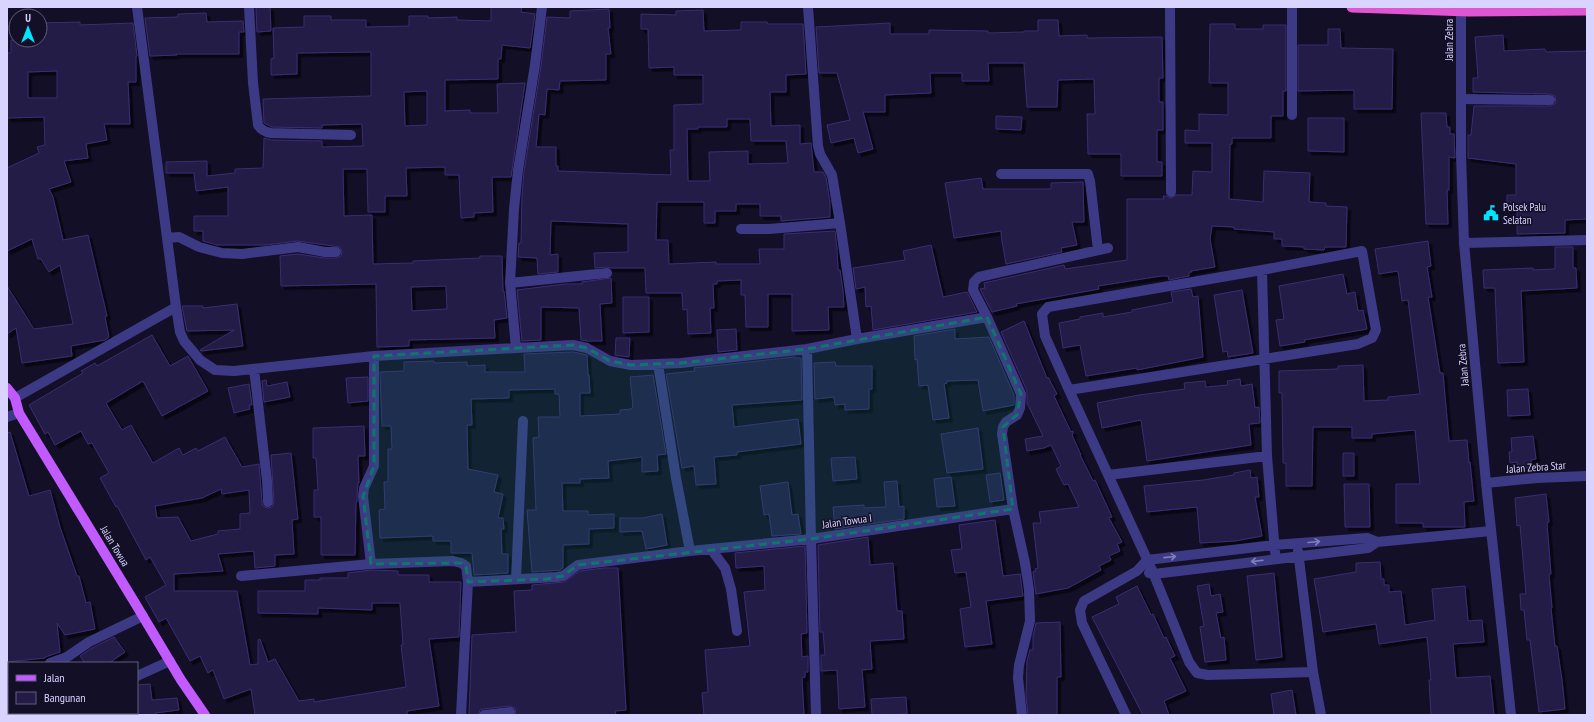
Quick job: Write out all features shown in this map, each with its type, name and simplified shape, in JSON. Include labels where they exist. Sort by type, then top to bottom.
[{"type":"highway","points":[[1352,7],[1466,10],[1587,10]]},
{"type":"main road","name":"Jalan Towua","points":[[7,388],[15,398],[19,413],[181,680],[205,715]]},
{"type":"street","points":[[137,7],[180,332],[184,340],[200,360],[214,370],[234,371],[374,356],[573,345],[587,348],[610,361],[619,364],[632,365],[681,363],[807,348],[987,317]]},
{"type":"street","points":[[249,7],[253,83],[258,126],[266,132],[271,133],[351,135]]},
{"type":"street","points":[[516,348],[510,283],[518,170],[535,65],[542,7]]},
{"type":"street","points":[[808,7],[818,146],[820,154],[832,175],[857,339]]},
{"type":"street","points":[[1170,7],[1171,192]]},
{"type":"street","points":[[1292,7],[1292,115]]},
{"type":"street","name":"Jalan Zebra","points":[[1466,10],[1461,155],[1464,243],[1486,483],[1511,715]]},
{"type":"street","points":[[1462,99],[1550,100]]},
{"type":"street","points":[[1001,174],[1088,174],[1103,249],[979,277],[974,282],[973,290],[987,317],[1021,394],[1020,408],[1017,414],[1006,422],[1003,427],[1002,434],[1013,509],[1026,563],[1030,606],[1030,621],[1019,665],[1018,678],[1022,715]]},
{"type":"street","points":[[741,229],[769,230],[840,223]]},
{"type":"street","points":[[167,238],[179,237],[199,247],[222,253],[242,254],[298,247],[325,252],[336,252]]},
{"type":"street","points":[[1464,243],[1587,240]]},
{"type":"street","points":[[1069,390],[1265,360],[1358,344],[1372,338],[1376,330],[1362,251],[1048,307],[1042,314],[1045,336],[1069,390],[1154,574],[1188,662],[1197,673],[1208,675],[1313,672]]},
{"type":"street","points":[[1262,270],[1267,456],[1276,559]]},
{"type":"street","points":[[510,283],[607,273]]},
{"type":"street","points":[[15,398],[176,307]]},
{"type":"street","points":[[468,582],[557,578],[563,576],[578,565],[690,551],[811,539],[807,348]]},
{"type":"street","points":[[371,564],[363,496],[364,488],[374,466],[374,356]]},
{"type":"street","points":[[658,364],[676,478],[690,551]]},
{"type":"street","points":[[254,369],[267,481],[268,502]]},
{"type":"street","points":[[7,418],[19,413]]},
{"type":"street","points":[[516,579],[523,421]]},
{"type":"street","points":[[1108,475],[1267,456]]},
{"type":"street","name":"Jalan Zebra Star","points":[[1486,483],[1537,478],[1587,476]]},
{"type":"street","name":"Jalan Towua I","points":[[816,715],[811,539],[1013,509]]},
{"type":"street","points":[[1137,571],[1154,574],[1368,548],[1377,542],[1491,530]]},
{"type":"street","points":[[1126,715],[1082,623],[1080,610],[1084,601],[1137,571],[1147,560],[1274,545],[1333,540],[1367,538],[1377,542]]},
{"type":"street","points":[[1333,540],[1335,552]]},
{"type":"street","points":[[1296,544],[1313,672],[1322,715]]},
{"type":"street","points":[[711,549],[725,568],[731,589],[737,632]]},
{"type":"street","points":[[241,576],[371,564],[454,561],[466,566],[468,582],[461,715]]},
{"type":"street","points":[[53,662],[67,657],[89,642],[143,616]]},
{"type":"street","points":[[138,676],[170,661]]},
{"type":"street","points":[[484,715],[510,712]]},
{"type":"highlighted area","points":[[987,317],[1021,394],[1017,415],[1003,427],[1013,509],[811,539],[578,565],[563,576],[547,579],[468,582],[466,566],[461,563],[371,564],[363,496],[374,466],[374,356],[573,345],[587,348],[610,361],[631,365],[681,363],[807,349]]},
{"type":"building","points":[[256,7],[270,7],[271,31],[257,32]]},
{"type":"building","points":[[491,7],[522,7],[521,12],[535,14],[530,48],[502,45],[501,59],[498,59],[498,79],[445,80],[445,111],[470,110],[470,113],[498,113],[497,84],[525,83],[511,177],[492,177],[493,212],[474,213],[474,217],[461,218],[459,175],[445,175],[445,167],[406,168],[407,196],[385,196],[385,212],[368,212],[367,169],[343,169],[344,216],[372,215],[373,264],[413,263],[413,261],[480,258],[480,256],[502,256],[503,291],[507,318],[494,320],[495,338],[409,340],[409,346],[377,347],[376,284],[281,286],[280,256],[298,254],[324,258],[336,258],[341,256],[342,252],[340,247],[297,241],[265,245],[217,245],[203,241],[203,231],[194,231],[194,216],[228,216],[228,187],[196,191],[194,173],[166,173],[166,162],[207,161],[207,176],[235,173],[235,169],[263,168],[264,138],[271,140],[322,141],[322,147],[363,146],[362,124],[322,125],[322,128],[272,127],[264,123],[263,99],[371,96],[371,52],[297,53],[297,74],[271,75],[271,59],[274,58],[273,28],[304,27],[304,16],[331,16],[331,20],[366,20],[366,27],[409,26],[409,16],[428,16],[428,18],[457,17],[457,20],[491,21]],"holes":[[[427,91],[427,125],[405,126],[404,92]],[[446,286],[447,309],[412,311],[411,287]]]},
{"type":"building","points":[[609,9],[610,28],[608,28],[611,54],[606,54],[606,80],[560,81],[559,90],[547,89],[545,115],[539,114],[536,147],[556,147],[556,166],[558,166],[558,171],[671,175],[670,150],[674,150],[674,105],[703,104],[703,75],[674,75],[674,67],[649,68],[648,29],[641,29],[641,14],[676,15],[676,11],[703,10],[704,31],[741,30],[741,22],[803,24],[806,74],[786,75],[786,92],[770,92],[771,126],[800,125],[800,144],[811,143],[814,172],[823,172],[826,177],[830,203],[830,217],[781,221],[781,216],[760,216],[760,204],[736,204],[736,211],[715,211],[715,223],[704,223],[704,202],[657,202],[656,240],[668,240],[669,264],[716,262],[716,264],[760,264],[759,249],[784,249],[784,234],[835,231],[838,270],[840,270],[844,307],[828,307],[829,330],[792,331],[792,294],[768,294],[768,327],[746,327],[745,295],[741,295],[741,280],[717,281],[717,284],[713,284],[714,308],[710,308],[711,333],[688,334],[687,309],[683,310],[682,293],[646,293],[645,268],[595,268],[594,253],[628,252],[628,224],[551,221],[550,255],[558,254],[558,272],[538,274],[537,258],[518,257],[519,243],[521,243],[524,171],[541,66],[547,17],[570,18],[570,11]],"holes":[[[727,119],[750,119],[751,141],[786,141],[788,163],[748,164],[748,151],[709,152],[710,181],[688,181],[687,129],[698,129],[698,127],[727,127]]]},
{"type":"building","points":[[206,13],[207,22],[243,21],[244,32],[239,32],[239,54],[176,54],[177,55],[150,56],[145,18],[178,17],[178,14]]},
{"type":"building","points":[[1038,20],[1058,20],[1059,36],[1087,35],[1087,38],[1162,37],[1163,78],[1159,78],[1159,102],[1163,102],[1163,130],[1157,130],[1157,162],[1162,162],[1162,176],[1121,176],[1121,154],[1088,154],[1087,114],[1095,114],[1094,79],[1058,80],[1057,107],[1027,107],[1024,63],[988,63],[989,81],[962,81],[962,73],[930,73],[931,93],[885,95],[885,112],[863,112],[873,149],[858,153],[854,138],[831,143],[827,125],[850,120],[837,73],[819,73],[816,27],[890,23],[890,34],[929,34],[929,30],[988,31],[988,33],[1024,32],[1038,31]]},
{"type":"building","points":[[80,22],[80,25],[133,23],[137,56],[136,82],[128,82],[130,124],[104,124],[107,140],[86,144],[88,158],[64,161],[71,182],[49,189],[53,197],[63,240],[88,235],[107,316],[105,317],[109,337],[105,340],[71,346],[72,356],[22,363],[16,328],[7,334],[7,286],[34,329],[73,324],[60,265],[49,272],[41,259],[38,259],[32,239],[7,251],[7,168],[39,153],[37,147],[45,145],[44,117],[7,118],[7,53],[11,53],[11,48],[48,48],[48,23]],"holes":[[[57,71],[57,98],[28,98],[28,72]]]},
{"type":"building","points":[[1210,24],[1235,24],[1235,29],[1263,29],[1263,25],[1286,25],[1286,91],[1283,91],[1283,116],[1271,116],[1271,138],[1232,138],[1232,144],[1230,144],[1229,199],[1263,202],[1264,171],[1310,173],[1309,202],[1326,203],[1326,206],[1347,207],[1346,247],[1325,247],[1324,250],[1282,246],[1282,239],[1274,239],[1274,232],[1212,226],[1210,239],[1215,267],[1191,271],[1192,272],[1189,272],[1189,276],[1169,280],[1168,276],[1161,276],[1098,286],[1099,289],[1016,304],[1017,306],[992,312],[980,289],[985,288],[984,283],[1064,265],[1065,269],[1127,260],[1127,199],[1164,199],[1163,196],[1171,198],[1176,195],[1192,195],[1193,171],[1212,172],[1212,143],[1185,143],[1185,130],[1199,131],[1199,114],[1228,115],[1228,83],[1209,83]]},
{"type":"building","points":[[1328,29],[1340,29],[1341,48],[1393,49],[1392,109],[1354,109],[1354,90],[1298,91],[1298,45],[1328,45]]},
{"type":"building","points":[[1503,35],[1504,51],[1545,49],[1546,52],[1587,51],[1587,219],[1565,220],[1565,233],[1517,234],[1517,209],[1507,209],[1507,195],[1516,195],[1516,164],[1468,158],[1468,135],[1471,135],[1474,106],[1550,106],[1556,103],[1555,96],[1550,94],[1473,92],[1473,78],[1478,78],[1475,37]]},
{"type":"building","points":[[1421,113],[1446,113],[1447,127],[1450,127],[1450,134],[1454,134],[1455,158],[1449,157],[1449,190],[1447,190],[1448,224],[1426,224]]},
{"type":"building","points":[[996,116],[1022,117],[1021,130],[996,129]]},
{"type":"building","points":[[1308,118],[1344,118],[1344,152],[1308,151]]},
{"type":"building","points":[[981,178],[983,189],[1051,189],[1051,183],[1083,182],[1084,222],[1072,222],[1077,245],[1061,248],[1062,252],[1006,264],[1001,231],[954,238],[945,183]]},
{"type":"building","points":[[1428,241],[1431,266],[1427,267],[1432,297],[1428,297],[1440,373],[1443,373],[1449,441],[1467,440],[1469,463],[1470,462],[1474,501],[1464,502],[1465,527],[1423,527],[1423,523],[1396,523],[1396,484],[1420,484],[1415,430],[1372,434],[1372,438],[1352,438],[1352,427],[1313,427],[1312,486],[1286,486],[1286,463],[1283,463],[1282,393],[1279,393],[1279,371],[1338,369],[1338,366],[1363,365],[1364,401],[1388,400],[1388,397],[1420,394],[1408,300],[1402,301],[1398,271],[1379,274],[1375,249]]},
{"type":"building","points":[[931,245],[943,297],[967,292],[977,312],[873,330],[871,306],[866,307],[865,287],[856,289],[853,268],[905,260],[903,251]]},
{"type":"building","points":[[1555,247],[1573,247],[1573,268],[1576,268],[1577,288],[1521,291],[1524,362],[1498,363],[1495,288],[1484,288],[1483,270],[1533,268],[1533,270],[1555,269]]},
{"type":"building","points":[[1343,274],[1347,294],[1355,292],[1358,311],[1363,310],[1367,329],[1304,340],[1305,342],[1280,346],[1276,320],[1284,319],[1279,286]]},
{"type":"building","points":[[611,278],[612,303],[600,304],[602,341],[581,340],[579,308],[541,307],[541,340],[522,341],[517,290],[565,284],[582,284],[582,282]]},
{"type":"building","points":[[1191,289],[1193,297],[1198,296],[1203,357],[1137,370],[1137,368],[1086,376],[1080,345],[1063,348],[1059,323],[1103,313],[1103,317],[1132,312],[1132,310],[1173,302],[1171,292]]},
{"type":"building","points":[[1242,290],[1253,353],[1228,357],[1227,351],[1223,352],[1214,295]]},
{"type":"building","points":[[623,297],[649,297],[649,332],[623,333]]},
{"type":"building","points":[[237,304],[243,346],[201,351],[200,350],[234,330],[187,331],[182,306],[203,306],[203,308]]},
{"type":"building","points":[[1024,321],[1047,378],[1048,377],[1057,394],[1054,396],[1071,432],[1073,431],[1072,435],[1080,455],[1093,481],[1095,480],[1112,517],[1109,518],[1122,542],[1117,544],[1120,551],[1109,556],[1111,560],[1099,566],[1101,570],[1068,588],[1036,594],[1033,572],[1038,568],[1033,523],[1041,523],[1039,512],[1079,507],[1068,484],[1064,485],[1056,469],[1061,466],[1051,445],[1044,448],[1027,451],[1025,439],[1043,436],[1027,403],[1027,391],[1001,332]]},
{"type":"building","points":[[736,329],[737,350],[718,352],[717,330]]},
{"type":"building","points":[[955,329],[955,339],[989,337],[1014,395],[1014,405],[983,411],[978,380],[947,381],[947,383],[944,384],[949,418],[933,420],[928,385],[919,386],[917,359],[915,360],[914,336]]},
{"type":"building","points":[[152,335],[170,366],[188,356],[208,391],[162,416],[143,381],[106,403],[122,430],[131,425],[153,463],[179,448],[183,455],[196,448],[198,451],[225,437],[242,467],[259,464],[262,503],[263,506],[268,508],[272,507],[274,502],[271,455],[291,453],[298,519],[292,520],[294,554],[275,555],[275,566],[255,568],[254,551],[218,554],[223,571],[174,574],[174,591],[237,591],[250,665],[258,664],[258,640],[260,639],[268,662],[275,659],[299,701],[314,699],[314,702],[406,687],[401,645],[403,645],[400,603],[372,603],[372,610],[318,608],[318,614],[258,613],[258,591],[305,591],[305,580],[320,580],[320,578],[348,578],[348,573],[371,570],[398,571],[398,575],[429,575],[429,582],[461,582],[459,637],[429,639],[439,706],[407,711],[407,714],[398,715],[255,715],[251,689],[224,699],[213,670],[208,673],[200,656],[190,661],[166,618],[159,622],[145,597],[166,585],[150,557],[146,560],[100,478],[109,473],[92,443],[88,444],[81,431],[55,445],[48,432],[45,434],[29,405],[83,373],[81,371],[95,363],[97,366]],"holes":[[[221,489],[222,494],[249,490],[250,513],[240,514],[240,529],[218,531],[218,534],[191,541],[178,517],[157,518],[155,506],[202,498]]]},
{"type":"building","points":[[616,338],[630,338],[629,357],[615,355]]},
{"type":"building","points":[[573,352],[587,355],[590,393],[580,393],[580,416],[620,414],[620,410],[631,409],[633,407],[630,377],[653,375],[666,454],[657,455],[658,471],[642,472],[642,457],[608,461],[609,478],[580,479],[580,483],[562,483],[563,511],[588,511],[588,515],[614,514],[614,528],[589,529],[589,544],[563,545],[563,568],[560,570],[532,572],[527,510],[536,510],[533,438],[539,437],[538,417],[560,417],[559,394],[555,394],[555,389],[509,390],[509,398],[471,399],[472,425],[467,425],[468,469],[498,475],[494,492],[503,494],[498,518],[503,518],[504,529],[501,529],[502,554],[508,554],[508,573],[474,575],[472,553],[451,553],[451,541],[433,541],[433,536],[380,538],[379,510],[385,509],[384,482],[388,482],[388,449],[392,449],[391,426],[382,426],[380,372],[404,371],[404,362],[434,361],[434,363],[467,362],[467,366],[485,365],[485,372],[525,372],[524,354]]},
{"type":"building","points":[[795,357],[801,358],[802,400],[732,405],[734,427],[798,419],[801,444],[737,452],[737,455],[714,457],[716,484],[696,485],[694,466],[682,468],[666,374],[695,371],[694,368]]},
{"type":"building","points":[[835,362],[836,366],[872,366],[872,389],[869,389],[869,409],[845,410],[845,404],[835,405],[834,397],[815,399],[814,363]]},
{"type":"building","points":[[368,377],[368,401],[348,403],[346,378]]},
{"type":"building","points":[[1240,379],[1241,386],[1252,384],[1255,408],[1259,407],[1260,423],[1249,424],[1251,445],[1147,461],[1141,420],[1102,428],[1097,403],[1139,395],[1185,389],[1184,383],[1205,381],[1206,387],[1228,385],[1227,381]]},
{"type":"building","points":[[266,380],[267,386],[287,382],[290,397],[264,402],[262,381]]},
{"type":"building","points":[[249,384],[252,405],[249,405],[250,409],[234,413],[228,388]]},
{"type":"building","points":[[1528,389],[1530,415],[1508,416],[1507,390]]},
{"type":"building","points":[[364,426],[365,456],[358,456],[359,483],[356,502],[355,555],[321,555],[321,517],[314,517],[314,490],[318,490],[316,458],[313,458],[313,428]]},
{"type":"building","points":[[978,428],[983,469],[947,473],[941,434]]},
{"type":"building","points":[[10,432],[29,496],[50,490],[60,527],[77,576],[79,576],[86,603],[90,602],[95,629],[65,635],[57,623],[60,652],[45,658],[7,662],[7,433]]},
{"type":"building","points":[[1533,436],[1536,459],[1531,460],[1532,467],[1518,469],[1517,462],[1510,463],[1509,452],[1512,452],[1511,438]]},
{"type":"building","points":[[1343,453],[1354,453],[1354,476],[1343,476]]},
{"type":"building","points":[[855,457],[857,479],[833,481],[831,458]]},
{"type":"building","points":[[1250,470],[1251,478],[1257,477],[1259,497],[1255,497],[1262,536],[1235,541],[1200,543],[1197,507],[1147,512],[1144,486],[1203,480],[1234,475],[1234,473]]},
{"type":"building","points":[[1000,473],[1004,500],[990,502],[986,475]]},
{"type":"building","points":[[951,477],[955,506],[937,507],[934,479]]},
{"type":"building","points":[[897,481],[899,507],[904,506],[904,519],[835,529],[833,507],[864,505],[864,508],[886,507],[884,482]]},
{"type":"building","points":[[788,482],[792,515],[798,514],[801,534],[772,536],[769,514],[764,515],[760,486]]},
{"type":"building","points":[[1344,484],[1369,484],[1370,527],[1345,527]]},
{"type":"building","points":[[1546,494],[1549,522],[1547,523],[1551,574],[1549,575],[1551,608],[1555,646],[1557,646],[1565,709],[1539,712],[1530,640],[1527,640],[1524,610],[1521,610],[1520,594],[1526,594],[1520,525],[1517,526],[1515,498]]},
{"type":"building","points":[[662,514],[667,545],[646,549],[642,531],[620,532],[620,518],[643,518]]},
{"type":"building","points":[[995,520],[1003,576],[1020,574],[1023,596],[986,601],[992,644],[965,647],[960,609],[971,607],[966,572],[955,573],[951,550],[962,549],[959,525]]},
{"type":"building","points":[[868,537],[870,565],[893,563],[897,611],[902,611],[904,639],[870,641],[872,669],[862,670],[865,707],[839,709],[837,670],[821,671],[821,655],[825,655],[823,632],[820,632],[818,545]]},
{"type":"building","points":[[805,546],[807,633],[801,634],[802,657],[808,656],[808,672],[805,672],[805,677],[802,678],[804,715],[704,715],[702,693],[708,692],[705,650],[750,646],[744,592],[765,590],[764,566],[736,568],[735,553]]},
{"type":"building","points":[[1380,562],[1381,579],[1384,579],[1384,585],[1389,585],[1389,592],[1401,591],[1405,625],[1435,620],[1432,589],[1465,586],[1468,621],[1482,620],[1484,642],[1453,644],[1456,678],[1490,676],[1494,715],[1431,715],[1429,680],[1431,680],[1427,637],[1379,644],[1376,624],[1323,632],[1314,579],[1356,572],[1356,563]]},
{"type":"building","points":[[618,568],[626,710],[615,711],[616,715],[516,715],[515,708],[509,706],[483,709],[480,710],[478,715],[469,715],[472,635],[516,632],[514,591],[532,590],[532,585],[564,582],[580,571]]},
{"type":"building","points":[[1274,573],[1282,657],[1256,660],[1247,576]]},
{"type":"building","points":[[1209,584],[1211,596],[1220,594],[1223,612],[1216,613],[1221,638],[1224,637],[1226,660],[1205,662],[1200,627],[1204,626],[1197,586]]},
{"type":"building","points":[[1137,586],[1151,615],[1153,614],[1164,638],[1166,637],[1175,656],[1170,658],[1186,691],[1164,701],[1169,715],[1143,715],[1092,617],[1119,604],[1116,597]]},
{"type":"building","points":[[1060,622],[1061,677],[1057,677],[1057,715],[1028,715],[1026,696],[1027,661],[1030,650],[1033,650],[1033,636],[1036,623]]},
{"type":"building","points":[[114,637],[125,652],[110,662],[84,662],[80,656]]},
{"type":"building","points":[[150,684],[152,700],[177,698],[179,710],[155,713],[156,715],[137,715],[138,685]]},
{"type":"building","points":[[1292,690],[1296,715],[1274,715],[1271,694]]},
{"type":"building","points":[[906,697],[907,714],[872,715],[871,699]]},
{"type":"place","name":"Polsek Palu Selatan","points":[[1491,213]]}]
